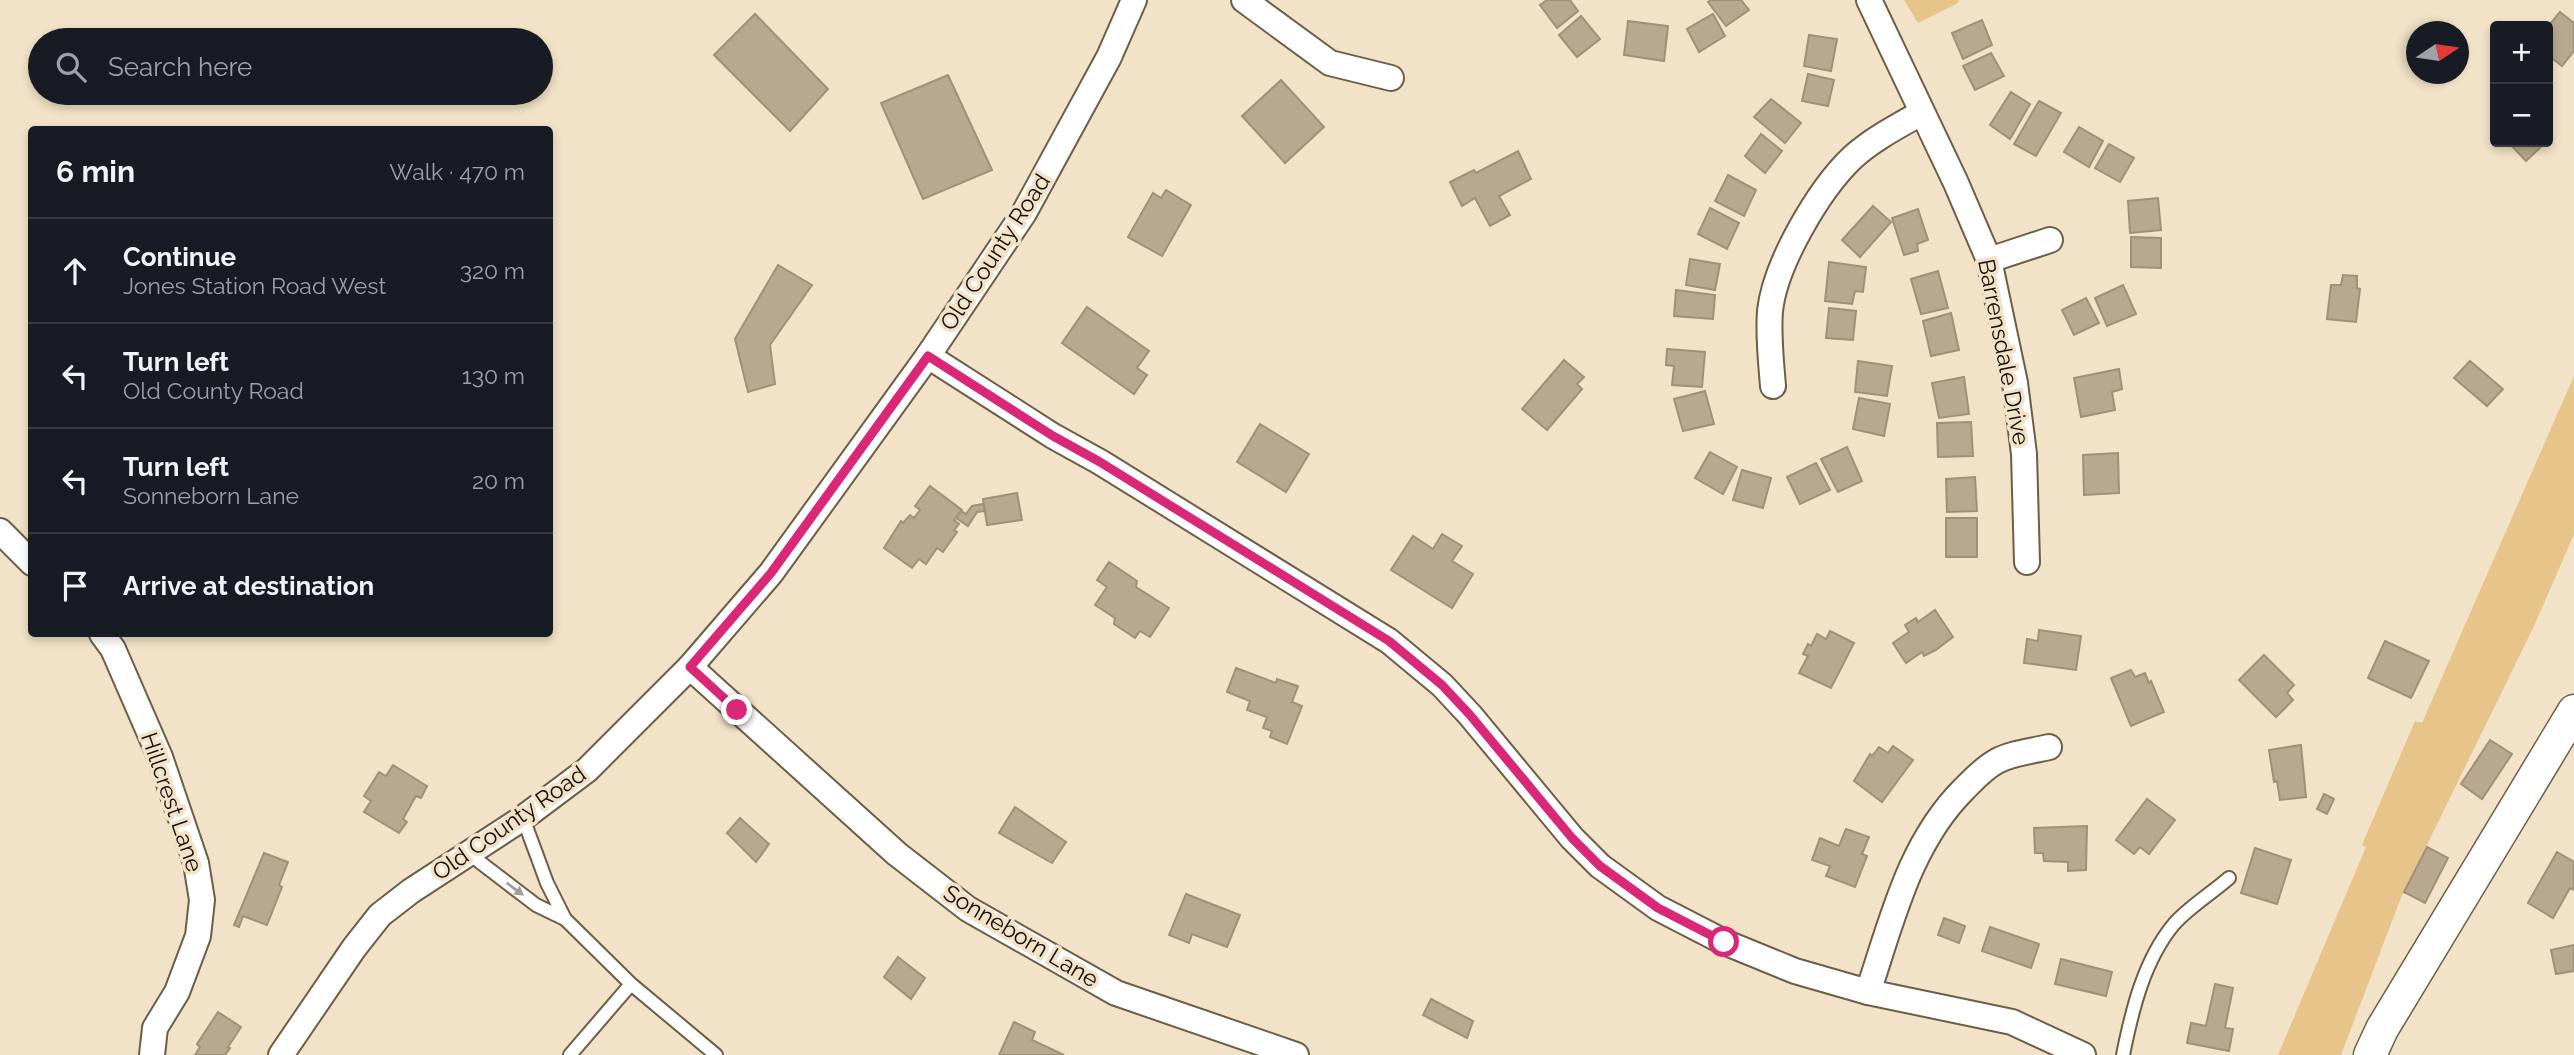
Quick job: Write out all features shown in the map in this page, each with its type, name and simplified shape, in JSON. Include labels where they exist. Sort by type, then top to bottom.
[{"type":"street","name":"Old County Road","points":[[281,1055],[354,948],[380,915],[523,818],[587,769],[690,667],[771,573],[928,356],[1024,213],[1109,57],[1134,0]]},
{"type":"street","points":[[1244,0],[1330,62],[1391,78]]},
{"type":"street","name":"Barrensdale Drive","points":[[1869,0],[1956,183],[1989,260],[2015,383],[2024,454],[2027,562]]},
{"type":"street","points":[[1773,386],[1769,336],[1771,309],[1779,275],[1792,243],[1829,186],[1853,157],[1883,135],[1921,113]]},
{"type":"street","points":[[1989,260],[2050,240]]},
{"type":"street","points":[[928,356],[1053,436],[1389,641],[1442,685],[1572,838],[1600,866],[1658,908],[1724,942],[1795,971],[1868,992],[2012,1022],[2083,1055]]},
{"type":"street","points":[[0,531],[28,559]]},
{"type":"street","name":"Hillcrest Lane","points":[[104,637],[113,649],[160,757],[196,863],[202,900],[198,936],[177,992],[155,1028],[152,1055]]},
{"type":"street","name":"Sonneborn Lane","points":[[690,667],[897,854],[968,909],[1116,993],[1296,1055]]},
{"type":"street","points":[[2370,1055],[2382,1029],[2574,711]]},
{"type":"street","points":[[1868,992],[1895,906],[1924,840],[1955,798],[1981,772],[1999,760],[2049,747]]},
{"type":"lane","points":[[523,818],[547,883],[565,919]]},
{"type":"lane","points":[[468,853],[537,905],[565,919],[631,984],[716,1055]]},
{"type":"lane","points":[[2123,1055],[2134,1005],[2158,947],[2175,922],[2229,878]]},
{"type":"lane","points":[[570,1055],[631,984]]},
{"type":"shaded area","points":[[1904,0],[1959,0],[1958,3],[1918,23]]},
{"type":"shaded area","points":[[2574,376],[2574,534],[2535,624],[2400,900],[2341,1055],[2278,1055],[2366,847],[2362,845],[2415,721],[2422,723]]},
{"type":"building","points":[[1547,0],[1570,0],[1578,11],[1557,28],[1540,5]]},
{"type":"building","points":[[1741,0],[1749,10],[1726,26],[1708,2]]},
{"type":"building","points":[[2560,12],[2574,23],[2574,51],[2562,66],[2553,59],[2552,21]]},
{"type":"building","points":[[755,14],[828,89],[790,131],[714,55]]},
{"type":"building","points":[[1713,14],[1725,36],[1699,52],[1687,29]]},
{"type":"building","points":[[1581,16],[1600,39],[1577,57],[1559,35]]},
{"type":"building","points":[[1982,20],[1992,45],[1963,59],[1952,33]]},
{"type":"building","points":[[1628,21],[1668,26],[1664,61],[1624,55]]},
{"type":"building","points":[[1809,35],[1837,39],[1831,71],[1804,66]]},
{"type":"building","points":[[1991,53],[2004,76],[1975,90],[1963,66]]},
{"type":"building","points":[[1808,74],[1834,80],[1828,106],[1802,101]]},
{"type":"building","points":[[948,75],[992,170],[923,199],[881,103]]},
{"type":"building","points":[[1281,80],[1324,127],[1285,163],[1242,116]]},
{"type":"building","points":[[2011,92],[2030,104],[2010,139],[1990,125]]},
{"type":"building","points":[[1771,99],[1801,123],[1785,143],[1754,117]]},
{"type":"building","points":[[2039,101],[2061,113],[2036,156],[2014,144]]},
{"type":"building","points":[[2079,127],[2103,141],[2089,167],[2064,152]]},
{"type":"building","points":[[1761,134],[1782,151],[1765,173],[1745,156]]},
{"type":"building","points":[[2109,144],[2134,158],[2120,182],[2095,168]]},
{"type":"building","points":[[2513,147],[2541,147],[2526,161]]},
{"type":"building","points":[[1518,151],[1531,179],[1499,196],[1510,215],[1490,226],[1475,198],[1462,206],[1450,182],[1474,170],[1476,173]]},
{"type":"building","points":[[1728,175],[1756,190],[1744,216],[1715,201]]},
{"type":"building","points":[[1166,190],[1191,205],[1162,256],[1128,237],[1153,193],[1161,198]]},
{"type":"building","points":[[2158,198],[2161,230],[2130,233],[2128,201]]},
{"type":"building","points":[[1873,206],[1891,222],[1860,257],[1842,240]]},
{"type":"building","points":[[1710,208],[1739,223],[1727,249],[1698,234]]},
{"type":"building","points":[[1918,209],[1928,240],[1917,244],[1918,251],[1904,255],[1892,218]]},
{"type":"building","points":[[2131,237],[2161,238],[2161,268],[2131,267]]},
{"type":"building","points":[[1690,259],[1720,264],[1715,290],[1686,285]]},
{"type":"building","points":[[1829,262],[1866,267],[1863,292],[1855,291],[1852,304],[1825,301]]},
{"type":"building","points":[[778,265],[812,285],[770,345],[775,384],[748,392],[735,339]]},
{"type":"building","points":[[1938,271],[1948,308],[1921,314],[1911,279]]},
{"type":"building","points":[[2343,275],[2357,276],[2357,288],[2360,289],[2356,322],[2327,319],[2331,285],[2341,285]]},
{"type":"building","points":[[2123,285],[2136,314],[2107,326],[2095,298]]},
{"type":"building","points":[[1676,290],[1715,295],[1713,319],[1674,316]]},
{"type":"building","points":[[2086,298],[2099,323],[2074,335],[2062,310]]},
{"type":"building","points":[[1087,307],[1149,351],[1137,368],[1147,375],[1134,394],[1062,343]]},
{"type":"building","points":[[1829,308],[1856,311],[1853,340],[1826,338]]},
{"type":"building","points":[[1951,313],[1959,350],[1931,356],[1923,321]]},
{"type":"building","points":[[1667,349],[1705,352],[1702,387],[1672,385],[1674,366],[1666,365]]},
{"type":"building","points":[[1564,360],[1584,377],[1577,384],[1582,389],[1547,430],[1522,409]]},
{"type":"building","points":[[1858,361],[1892,366],[1887,396],[1855,392]]},
{"type":"building","points":[[2470,361],[2503,389],[2487,406],[2454,378]]},
{"type":"building","points":[[2119,369],[2122,389],[2112,392],[2115,410],[2081,417],[2074,378]]},
{"type":"building","points":[[1964,377],[1969,414],[1939,418],[1932,383]]},
{"type":"building","points":[[1705,391],[1714,424],[1683,431],[1674,399]]},
{"type":"building","points":[[1859,398],[1890,404],[1884,436],[1853,429]]},
{"type":"building","points":[[1971,422],[1973,456],[1938,457],[1937,423]]},
{"type":"building","points":[[1260,424],[1309,454],[1286,492],[1237,462]]},
{"type":"building","points":[[1847,447],[1862,481],[1838,492],[1821,459]]},
{"type":"building","points":[[1710,452],[1737,467],[1723,494],[1695,478]]},
{"type":"building","points":[[2118,453],[2119,493],[2084,495],[2083,455]]},
{"type":"building","points":[[1816,463],[1830,490],[1800,504],[1787,477]]},
{"type":"building","points":[[1742,470],[1771,478],[1763,508],[1733,500]]},
{"type":"building","points":[[1975,477],[1977,511],[1947,512],[1946,479]]},
{"type":"building","points":[[930,486],[962,510],[954,520],[959,524],[954,530],[957,532],[943,552],[937,548],[926,564],[919,559],[912,568],[884,548],[901,521],[903,523],[910,515],[914,518],[920,510],[915,506]]},
{"type":"building","points":[[1017,493],[1022,520],[987,525],[983,499]]},
{"type":"building","points":[[983,504],[985,511],[977,512],[968,526],[956,518],[961,511],[966,514],[972,506]]},
{"type":"building","points":[[1946,518],[1977,518],[1977,557],[1946,557]]},
{"type":"building","points":[[1442,534],[1462,546],[1452,561],[1473,574],[1452,608],[1391,570],[1413,536],[1433,549]]},
{"type":"building","points":[[1109,562],[1137,581],[1136,587],[1169,608],[1150,637],[1140,631],[1135,638],[1114,624],[1115,618],[1095,605],[1107,587],[1097,580]]},
{"type":"building","points":[[1935,610],[1953,637],[1936,650],[1924,656],[1922,652],[1906,663],[1893,643],[1909,632],[1905,625],[1916,618],[1918,622]]},
{"type":"building","points":[[2039,630],[2081,636],[2076,670],[2024,663],[2027,639],[2038,641]]},
{"type":"building","points":[[1830,631],[1854,643],[1831,688],[1799,673],[1808,656],[1803,654],[1808,644],[1811,646],[1817,634],[1826,639]]},
{"type":"building","points":[[2385,641],[2429,661],[2411,698],[2368,678]]},
{"type":"building","points":[[2264,655],[2294,685],[2287,693],[2293,700],[2276,717],[2239,680]]},
{"type":"building","points":[[1236,668],[1276,683],[1277,679],[1298,686],[1292,702],[1302,706],[1287,744],[1270,737],[1272,731],[1263,728],[1267,717],[1247,710],[1250,701],[1227,692]]},
{"type":"building","points":[[2131,670],[2135,677],[2145,673],[2164,712],[2131,726],[2111,678]]},
{"type":"building","points":[[2490,740],[2512,754],[2482,799],[2461,784]]},
{"type":"building","points":[[2301,745],[2306,797],[2280,800],[2269,750]]},
{"type":"building","points":[[1893,746],[1913,760],[1882,802],[1854,781],[1870,754],[1872,756],[1879,747],[1888,753]]},
{"type":"building","points":[[393,765],[427,786],[421,798],[416,796],[403,819],[407,822],[399,833],[364,812],[371,801],[364,796],[379,772],[386,776]]},
{"type":"building","points":[[2324,794],[2334,799],[2327,814],[2317,809]]},
{"type":"building","points":[[2147,799],[2175,820],[2149,854],[2140,847],[2134,854],[2116,840]]},
{"type":"building","points":[[1015,807],[1066,842],[1052,863],[999,833]]},
{"type":"building","points":[[740,818],[769,844],[756,862],[727,833]]},
{"type":"building","points":[[2087,826],[2086,870],[2068,871],[2068,862],[2044,861],[2043,853],[2035,853],[2034,828]]},
{"type":"building","points":[[1846,829],[1869,837],[1862,854],[1867,856],[1855,887],[1826,876],[1830,866],[1812,860],[1820,838],[1839,846]]},
{"type":"building","points":[[2427,847],[2448,858],[2425,903],[2404,892]]},
{"type":"building","points":[[2255,848],[2291,860],[2277,904],[2241,893]]},
{"type":"building","points":[[2557,852],[2574,862],[2574,890],[2570,888],[2553,918],[2528,903]]},
{"type":"building","points":[[264,853],[288,862],[279,885],[282,887],[267,925],[243,916],[239,927],[234,925]]},
{"type":"building","points":[[1186,894],[1240,915],[1227,947],[1192,934],[1189,943],[1169,935]]},
{"type":"building","points":[[1944,918],[1965,926],[1959,943],[1938,935]]},
{"type":"building","points":[[1990,927],[2039,944],[2031,968],[1982,951]]},
{"type":"building","points":[[2574,945],[2574,971],[2556,974],[2551,950]]},
{"type":"building","points":[[898,957],[925,978],[911,999],[884,977]]},
{"type":"building","points":[[2061,959],[2112,972],[2106,996],[2055,984]]},
{"type":"building","points":[[2215,984],[2233,988],[2225,1028],[2233,1029],[2229,1051],[2187,1043],[2191,1023],[2206,1026]]},
{"type":"building","points":[[1431,999],[1473,1021],[1467,1038],[1423,1015]]},
{"type":"building","points":[[218,1012],[241,1027],[228,1047],[230,1048],[225,1055],[195,1055],[200,1047],[197,1044]]},
{"type":"building","points":[[1014,1022],[1035,1032],[1032,1040],[1064,1055],[999,1055]]},
{"type":"route","points":[[737,710],[690,667],[771,573],[928,356],[1053,436],[1100,462],[1389,641],[1442,685],[1572,838],[1600,866],[1658,908],[1724,942]]}]
